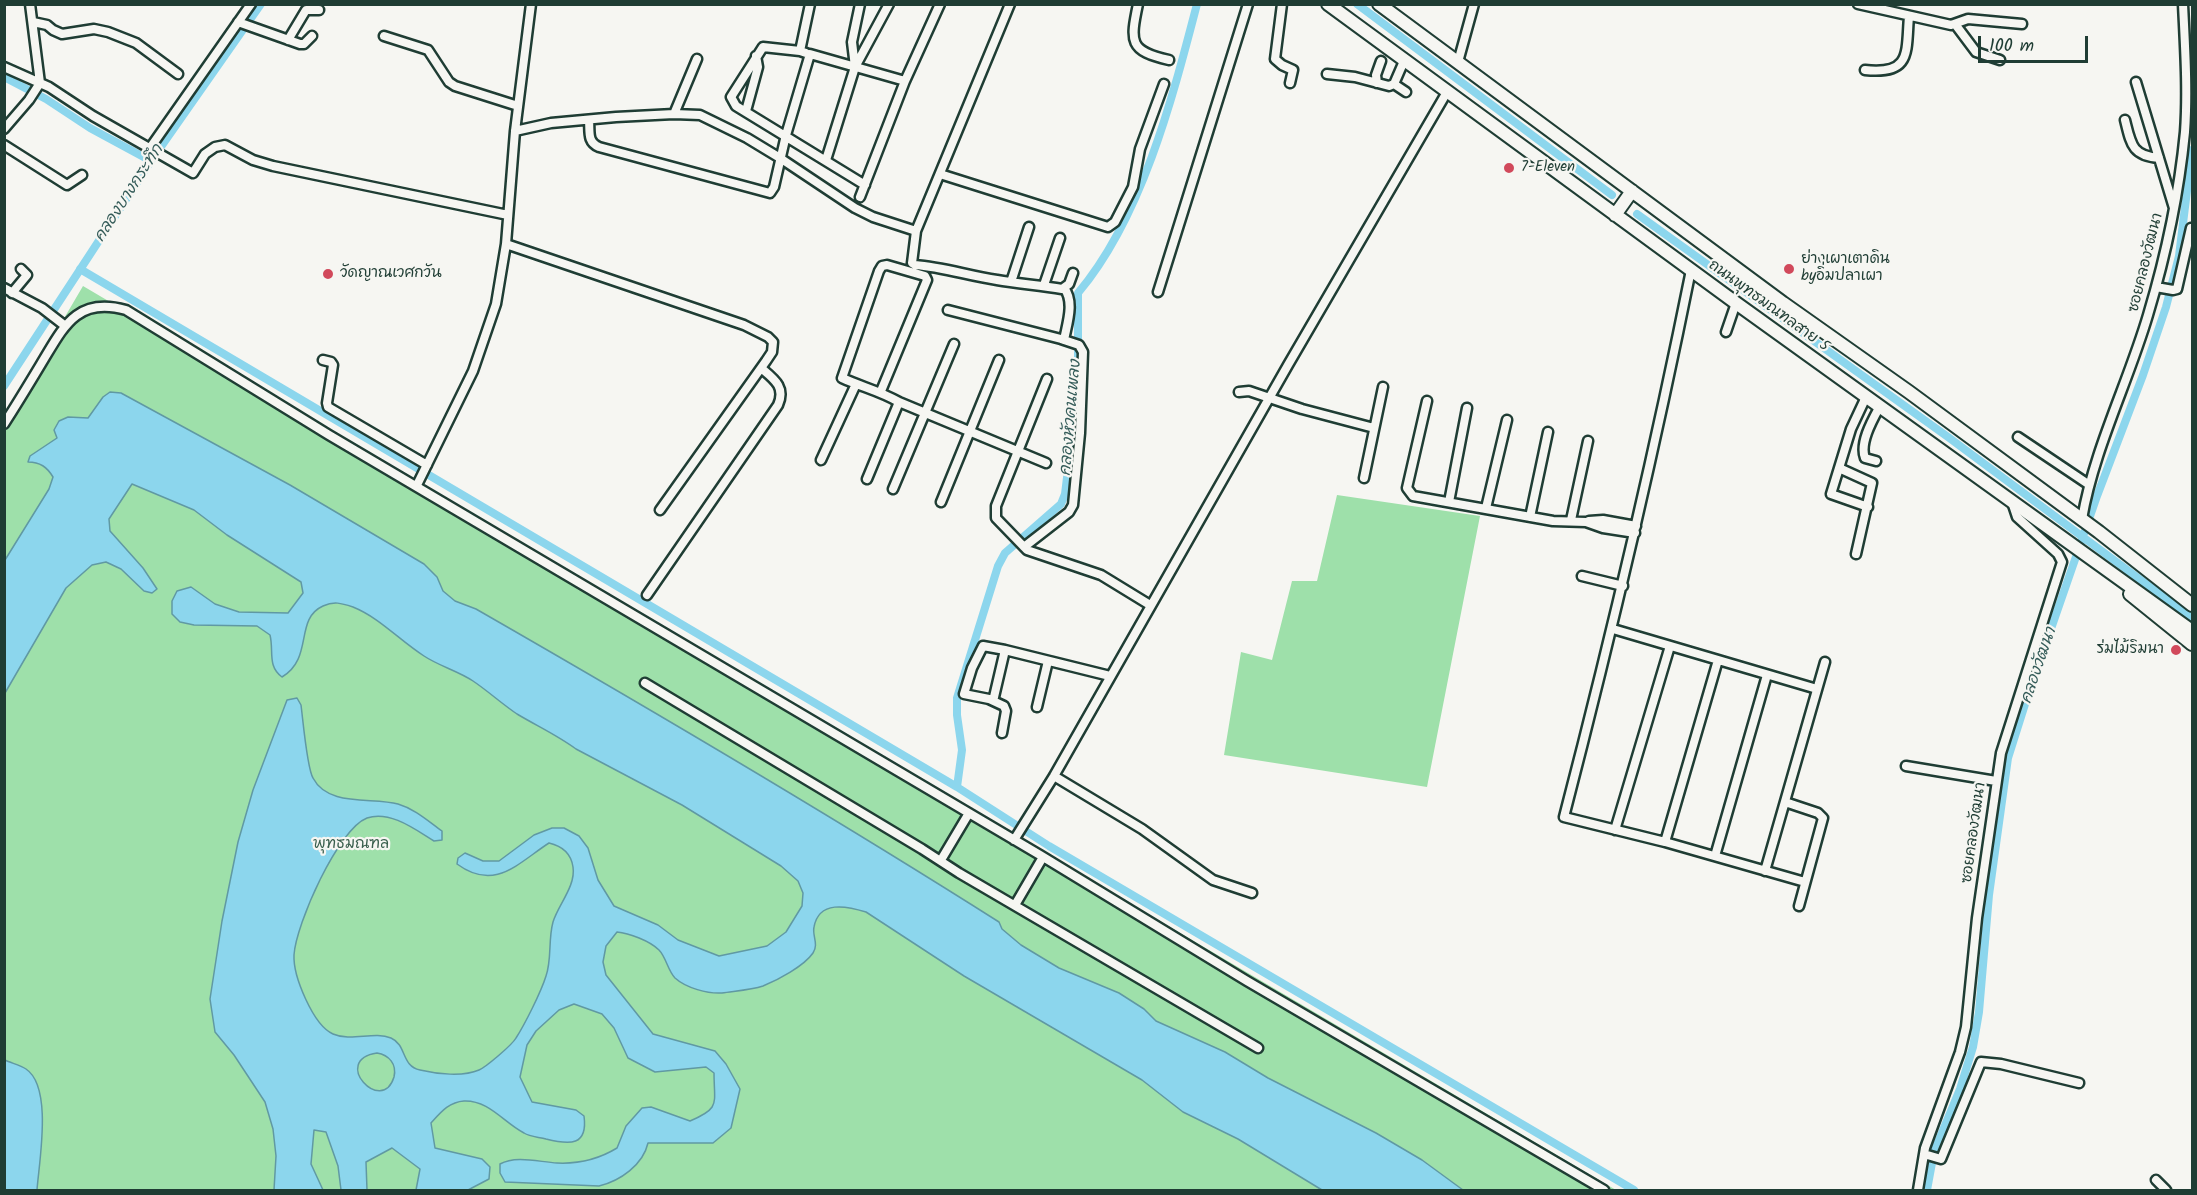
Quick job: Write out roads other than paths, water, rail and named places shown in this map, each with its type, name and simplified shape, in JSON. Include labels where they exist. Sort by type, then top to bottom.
[{"type":"main road","name":"ถนนพุทธมณฑลสาย 5","points":[[1328,4],[1690,270],[2193,631]]},
{"type":"main road","name":"ถนนพุทธมณฑลสาย 5","points":[[1379,4],[1783,303],[2082,519],[2193,605]]},
{"type":"main road","points":[[1615,215],[1632,191]]},
{"type":"main road","points":[[2114,543],[2160,571],[2193,595]]},
{"type":"main road","points":[[2095,561],[2144,606],[2193,644]]},
{"type":"street","points":[[4,129],[38,86],[30,4]]},
{"type":"street","points":[[155,151],[241,24],[251,4]]},
{"type":"street","points":[[418,483],[478,360],[496,304],[506,244],[515,131],[531,4]]},
{"type":"street","points":[[800,51],[810,4]]},
{"type":"street","points":[[855,67],[852,42],[860,4]]},
{"type":"street","points":[[826,160],[855,67],[889,4]]},
{"type":"street","points":[[860,197],[905,81],[940,4]]},
{"type":"street","points":[[1010,4],[916,231],[911,258],[915,265],[944,268],[982,278],[1064,288],[1068,293],[1069,305],[1064,340]]},
{"type":"street","points":[[1138,4],[1133,33],[1137,47],[1148,54],[1169,60]]},
{"type":"street","points":[[1158,292],[1248,4]]},
{"type":"street","points":[[1282,4],[1275,58],[1277,62],[1293,70],[1290,83]]},
{"type":"street","points":[[1458,62],[1473,4]]},
{"type":"street","name":"ซอยคลองวัฒนา","points":[[2082,519],[2088,484],[2159,287],[2175,209],[2185,131],[2183,4]]},
{"type":"street","points":[[1864,5],[1903,11],[1938,24],[1955,24],[1968,19],[2022,24]]},
{"type":"street","points":[[288,40],[306,10],[319,10]]},
{"type":"street","points":[[1865,70],[1888,71],[1902,60],[1908,44],[1903,11]]},
{"type":"street","points":[[33,22],[47,25],[58,33],[94,29],[108,32],[136,43],[178,74]]},
{"type":"street","points":[[241,24],[304,44],[312,36]]},
{"type":"street","points":[[1955,24],[1976,52],[2000,60]]},
{"type":"street","points":[[384,36],[428,50],[449,82],[455,86],[518,106]]},
{"type":"street","points":[[865,184],[736,106],[731,96],[756,56],[765,46],[800,51],[905,81]]},
{"type":"street","points":[[590,120],[590,140],[592,144],[599,147],[770,193],[774,187],[786,135],[810,54]]},
{"type":"street","points":[[746,111],[758,67],[756,56]]},
{"type":"street","points":[[674,114],[697,59]]},
{"type":"street","points":[[1377,83],[1376,75],[1381,60]]},
{"type":"street","points":[[1327,74],[1355,76],[1389,86],[1394,84],[1404,61]]},
{"type":"street","points":[[4,67],[193,173],[205,154],[215,147],[225,145],[253,160],[273,166],[508,215]]},
{"type":"street","points":[[2136,82],[2175,209]]},
{"type":"street","points":[[940,174],[1108,227],[1114,222],[1135,182],[1140,149],[1164,84]]},
{"type":"street","points":[[1394,84],[1406,92]]},
{"type":"street","points":[[1014,840],[1054,776],[1150,605],[1448,92]]},
{"type":"street","points":[[515,131],[551,123],[674,114],[700,115],[780,158],[855,208],[873,217],[916,231]]},
{"type":"street","points":[[2125,120],[2132,146],[2137,152],[2146,157],[2159,158]]},
{"type":"street","points":[[4,145],[67,185],[82,175]]},
{"type":"street","points":[[1011,282],[1029,226]]},
{"type":"street","points":[[2159,287],[2173,290],[2179,286],[2191,228]]},
{"type":"street","points":[[1044,285],[1060,238]]},
{"type":"street","points":[[506,244],[717,316],[763,334],[768,337],[774,347],[660,510]]},
{"type":"street","points":[[881,391],[927,280],[925,276],[887,265],[882,266],[879,271],[842,378],[881,391],[925,413],[1046,463]]},
{"type":"street","points":[[21,270],[27,274],[8,291],[51,315],[64,325]]},
{"type":"street","points":[[1690,270],[1665,400],[1623,586],[1564,817],[1665,842],[1805,882]]},
{"type":"street","points":[[1064,288],[1069,284],[1073,273]]},
{"type":"street","points":[[1726,332],[1736,303]]},
{"type":"street","points":[[4,423],[64,325],[87,309],[113,306],[126,310],[328,435],[418,483],[1247,981],[1604,1191]]},
{"type":"street","points":[[948,310],[1064,340],[1079,345],[1083,352],[1074,505],[1069,512],[1023,546]]},
{"type":"street","points":[[893,489],[954,344]]},
{"type":"street","points":[[323,360],[332,362],[333,365],[328,407],[425,469]]},
{"type":"street","points":[[941,502],[972,431],[999,360]]},
{"type":"street","points":[[647,595],[778,405],[781,399],[778,383],[761,368]]},
{"type":"street","points":[[1047,379],[995,513],[996,518],[1023,546],[1035,554],[1101,575],[1150,605]]},
{"type":"street","points":[[821,460],[856,384]]},
{"type":"street","points":[[1364,478],[1383,387]]},
{"type":"street","points":[[1239,392],[1248,391],[1352,424],[1374,428]]},
{"type":"street","points":[[1866,397],[1851,429],[1832,494],[1868,507]]},
{"type":"street","points":[[1427,401],[1407,488],[1409,493],[1417,498],[1553,521],[1571,520],[1586,522],[1602,528],[1635,530]]},
{"type":"street","points":[[867,479],[900,402]]},
{"type":"street","points":[[1876,461],[1865,458],[1863,451],[1867,434],[1880,406]]},
{"type":"street","points":[[1449,502],[1467,408]]},
{"type":"street","points":[[1486,508],[1507,420]]},
{"type":"street","points":[[1530,517],[1548,432]]},
{"type":"street","points":[[2018,437],[2088,484]]},
{"type":"street","points":[[1571,520],[1588,441]]},
{"type":"street","points":[[1839,468],[1872,483],[1856,555]]},
{"type":"street","name":"ซอยคลองวัฒนา","points":[[1918,1191],[1933,1122],[1957,1061],[1966,1027],[1977,918],[1996,781],[2007,729],[2062,562],[2058,554],[2017,517],[2012,501]]},
{"type":"street","points":[[1581,576],[1623,586]]},
{"type":"street","points":[[1613,629],[1817,689]]},
{"type":"street","points":[[1002,734],[1006,711],[1004,706],[989,699],[964,694],[980,649],[986,645],[1110,676]]},
{"type":"street","points":[[1615,830],[1670,646]]},
{"type":"street","points":[[994,697],[1005,650]]},
{"type":"street","points":[[1665,842],[1718,660]]},
{"type":"street","points":[[1037,706],[1048,661]]},
{"type":"street","points":[[1765,871],[1825,662]]},
{"type":"street","points":[[1715,856],[1767,675]]},
{"type":"street","points":[[645,683],[1015,905],[1258,1047]]},
{"type":"street","points":[[1906,766],[1996,781]]},
{"type":"street","points":[[1054,776],[1142,829],[1213,880],[1252,893]]},
{"type":"street","points":[[1785,802],[1818,813],[1823,818],[1799,906]]},
{"type":"street","points":[[941,860],[969,813]]},
{"type":"street","points":[[1015,905],[1043,857]]},
{"type":"street","points":[[1926,1154],[1941,1159],[1984,1061],[2079,1083]]},
{"type":"street","points":[[2156,1180],[2166,1191]]},
{"type":"water","points":[[110,392],[121,393],[290,485],[424,564],[437,577],[443,591],[455,601],[476,609],[804,802],[999,922],[1002,929],[1021,945],[1059,968],[1119,993],[1144,1009],[1156,1021],[1225,1052],[1268,1078],[1376,1133],[1422,1160],[1463,1190],[1322,1190],[1238,1139],[1183,1112],[1142,1080],[964,976],[866,912],[835,907],[822,912],[817,918],[814,927],[815,950],[804,963],[776,980],[748,989],[716,993],[697,990],[685,985],[675,978],[659,950],[627,934],[617,932],[606,946],[603,962],[606,975],[653,1034],[715,1051],[726,1064],[740,1089],[731,1128],[713,1143],[648,1143],[641,1158],[630,1171],[599,1186],[505,1182],[500,1173],[500,1164],[506,1161],[520,1159],[573,1163],[610,1152],[617,1148],[626,1126],[642,1108],[651,1107],[690,1121],[707,1112],[714,1104],[714,1073],[706,1067],[655,1072],[628,1058],[614,1028],[602,1014],[574,1004],[559,1010],[536,1031],[527,1045],[520,1077],[532,1102],[576,1110],[584,1116],[583,1133],[576,1141],[563,1142],[529,1135],[489,1108],[464,1101],[446,1108],[431,1123],[435,1148],[482,1159],[490,1167],[489,1179],[468,1190],[416,1190],[420,1169],[392,1148],[366,1162],[367,1190],[341,1190],[338,1166],[326,1132],[314,1130],[311,1164],[323,1190],[274,1190],[276,1156],[273,1129],[265,1102],[234,1055],[215,1032],[210,999],[222,921],[238,842],[253,790],[287,700],[297,698],[301,705],[311,773],[320,787],[340,797],[404,806],[442,831],[442,840],[434,841],[402,822],[376,816],[367,818],[356,826],[344,840],[320,879],[302,922],[294,955],[297,975],[306,999],[318,1021],[326,1029],[333,1034],[347,1037],[384,1036],[391,1038],[400,1045],[407,1060],[414,1068],[442,1074],[473,1072],[487,1065],[514,1041],[544,983],[548,970],[553,922],[572,881],[573,867],[568,854],[562,848],[549,843],[506,872],[495,875],[471,872],[457,864],[458,858],[465,853],[483,861],[499,861],[534,835],[552,828],[564,828],[579,836],[588,848],[598,880],[614,906],[658,925],[678,940],[719,956],[767,946],[786,932],[802,906],[803,893],[798,881],[781,866],[682,805],[576,749],[517,714],[473,681],[424,656],[381,623],[353,607],[331,603],[314,612],[306,629],[298,660],[282,677],[274,668],[270,635],[257,626],[194,625],[180,622],[172,614],[172,601],[177,591],[191,587],[215,604],[239,612],[288,613],[303,593],[301,582],[227,535],[194,510],[132,484],[109,519],[110,531],[143,568],[157,589],[152,593],[144,591],[121,569],[106,562],[92,565],[66,588],[5,693],[5,560],[49,489],[53,477],[43,466],[28,462],[30,456],[57,438],[54,430],[59,421],[68,417],[88,418],[103,397]],"holes":[[[377,1053],[391,1061],[395,1072],[388,1087],[380,1091],[363,1082],[358,1065],[364,1058]]]},
{"type":"water","points":[[5,1060],[26,1069],[34,1078],[39,1092],[42,1108],[42,1144],[37,1190],[5,1190]]},
{"type":"waterway","name":"คลองบางกระทึก","points":[[4,386],[151,161],[261,4]]},
{"type":"waterway","name":"คลองหัวคนเพลง","points":[[957,787],[962,750],[957,698],[998,566],[1005,553],[1061,504],[1065,494],[1078,387],[1078,293],[1100,263],[1137,193],[1165,118],[1197,4]]},
{"type":"waterway","points":[[1357,4],[1612,195]]},
{"type":"waterway","points":[[4,77],[151,161]]},
{"type":"waterway","name":"คลองวัฒนา","points":[[1927,1190],[1934,1152],[1960,1089],[1973,1047],[1979,1012],[1989,895],[2008,758],[2097,496],[2166,307],[2179,256],[2192,150]]},
{"type":"waterway","points":[[1637,214],[1948,437],[2192,618]]},
{"type":"waterway","points":[[80,269],[957,787],[1049,846],[1634,1190]]},
{"type":"place","name":"7-Eleven","points":[[1509,168]]},
{"type":"place","name":"ย่างเผาเตาดิน byอิ่มปลาเผา","points":[[1789,269]]},
{"type":"place","name":"วัดญาณเวศกวัน","points":[[328,274]]},
{"type":"place","name":"ร่มไม้ริมนา","points":[[2176,650]]},
{"type":"park label","name":"พุทธมณฑล","points":[[351,845]]}]
